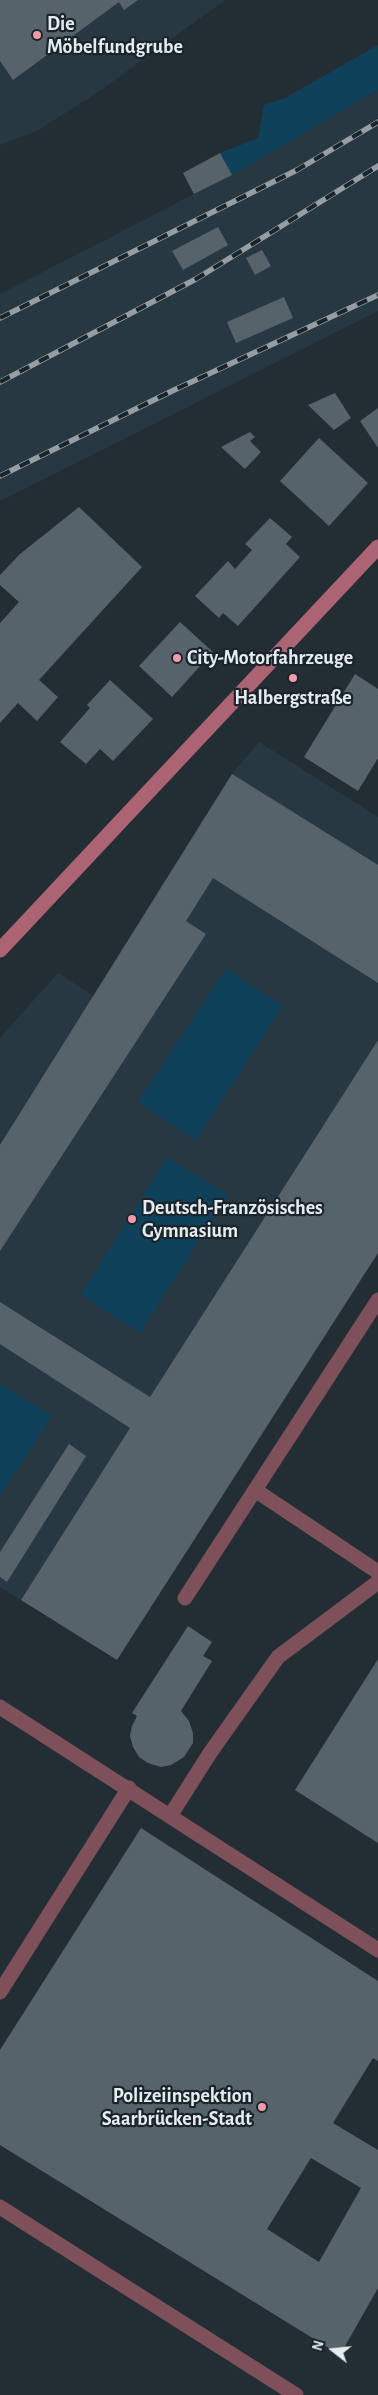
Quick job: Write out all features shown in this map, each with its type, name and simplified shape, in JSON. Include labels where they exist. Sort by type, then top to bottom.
[{"type":"street","points":[[0,950],[378,547]]},
{"type":"street","points":[[185,1598],[378,1300]]},
{"type":"street","points":[[255,1490],[378,1572]]},
{"type":"street","points":[[170,1816],[278,1657],[378,1582]]},
{"type":"street","points":[[0,1707],[129,1788],[378,1950]]},
{"type":"street","points":[[0,1992],[129,1788]]},
{"type":"street","points":[[0,2207],[296,2395]]},
{"type":"shaded area","points":[[0,0],[225,0],[101,90],[37,131],[0,145]]},
{"type":"shaded area","points":[[378,45],[378,90],[232,175],[220,153],[258,138],[264,105],[285,98]]},
{"type":"shaded area","points":[[378,90],[378,311],[0,501],[0,294],[214,184]]},
{"type":"shaded area","name":"Deutsch-Französisches Gymnasium","points":[[259,742],[378,817],[378,1040],[21,1600],[0,1587],[0,1038],[58,973],[94,996],[232,774]]},
{"type":"shaded area","points":[[226,969],[283,1006],[196,1140],[138,1102]]},
{"type":"shaded area","points":[[167,1157],[228,1195],[140,1333],[81,1295]]},
{"type":"shaded area","points":[[0,1384],[52,1416],[0,1496]]},
{"type":"building","name":"Die Möbelfundgrube","points":[[0,0],[138,0],[124,10],[119,2],[13,80],[0,61]]},
{"type":"building","points":[[220,153],[232,175],[194,194],[183,173]]},
{"type":"building","points":[[218,227],[228,245],[183,270],[172,251]]},
{"type":"building","points":[[262,250],[271,266],[255,275],[246,258]]},
{"type":"building","points":[[284,297],[293,318],[236,343],[227,322]]},
{"type":"building","points":[[335,393],[351,418],[334,430],[308,405]]},
{"type":"building","points":[[378,408],[378,448],[360,421]]},
{"type":"building","points":[[250,432],[255,437],[250,441],[261,452],[245,469],[221,447]]},
{"type":"building","points":[[319,438],[368,483],[329,526],[280,481]]},
{"type":"building","points":[[79,507],[142,567],[39,680],[58,697],[37,721],[18,703],[0,723],[0,623],[19,602],[0,585],[0,575],[20,554]]},
{"type":"building","points":[[270,518],[292,537],[286,544],[300,557],[238,626],[223,613],[219,618],[195,596],[228,561],[235,569],[252,550],[245,544]]},
{"type":"building","points":[[180,622],[213,652],[172,697],[139,666]]},
{"type":"building","points":[[355,674],[378,689],[378,758],[358,791],[304,757]]},
{"type":"building","points":[[110,680],[153,719],[113,761],[100,749],[86,764],[60,742],[90,708],[87,705]]},
{"type":"building","points":[[232,774],[378,865],[378,983],[213,878],[186,921],[206,934],[0,1251],[0,1145]]},
{"type":"building","points":[[378,1040],[378,1253],[117,1660],[21,1600],[130,1428],[0,1344],[0,1302],[150,1397]]},
{"type":"building","points":[[69,1444],[86,1456],[7,1582],[0,1577],[0,1552]]},
{"type":"building","points":[[188,1626],[212,1642],[203,1656],[212,1661],[181,1711],[189,1721],[193,1733],[193,1743],[184,1757],[171,1765],[161,1767],[148,1763],[139,1757],[133,1747],[130,1736],[137,1716],[132,1713]]},
{"type":"building","points":[[378,1659],[378,1843],[295,1790]]},
{"type":"building","points":[[141,1828],[378,1981],[378,2061],[373,2058],[333,2123],[378,2150],[378,2288],[340,2355],[0,2145],[0,2050]],"holes":[[[311,2158],[361,2188],[319,2262],[267,2229]]]},
{"type":"railway","points":[[0,318],[297,170],[378,122]]},
{"type":"railway","points":[[0,382],[196,279],[378,166]]},
{"type":"railway","points":[[0,476],[172,391],[378,295]]},
{"type":"place","name":"Die Möbelfundgrube","points":[[37,35]]},
{"type":"place","name":"City-Motorfahrzeuge","points":[[177,658]]},
{"type":"place","name":"Halbergstraße","points":[[293,678]]},
{"type":"place","name":"Deutsch-Französisches Gymnasium","points":[[132,1219]]},
{"type":"place","name":"Polizeiinspektion Saarbrücken-Stadt","points":[[262,2107]]}]
